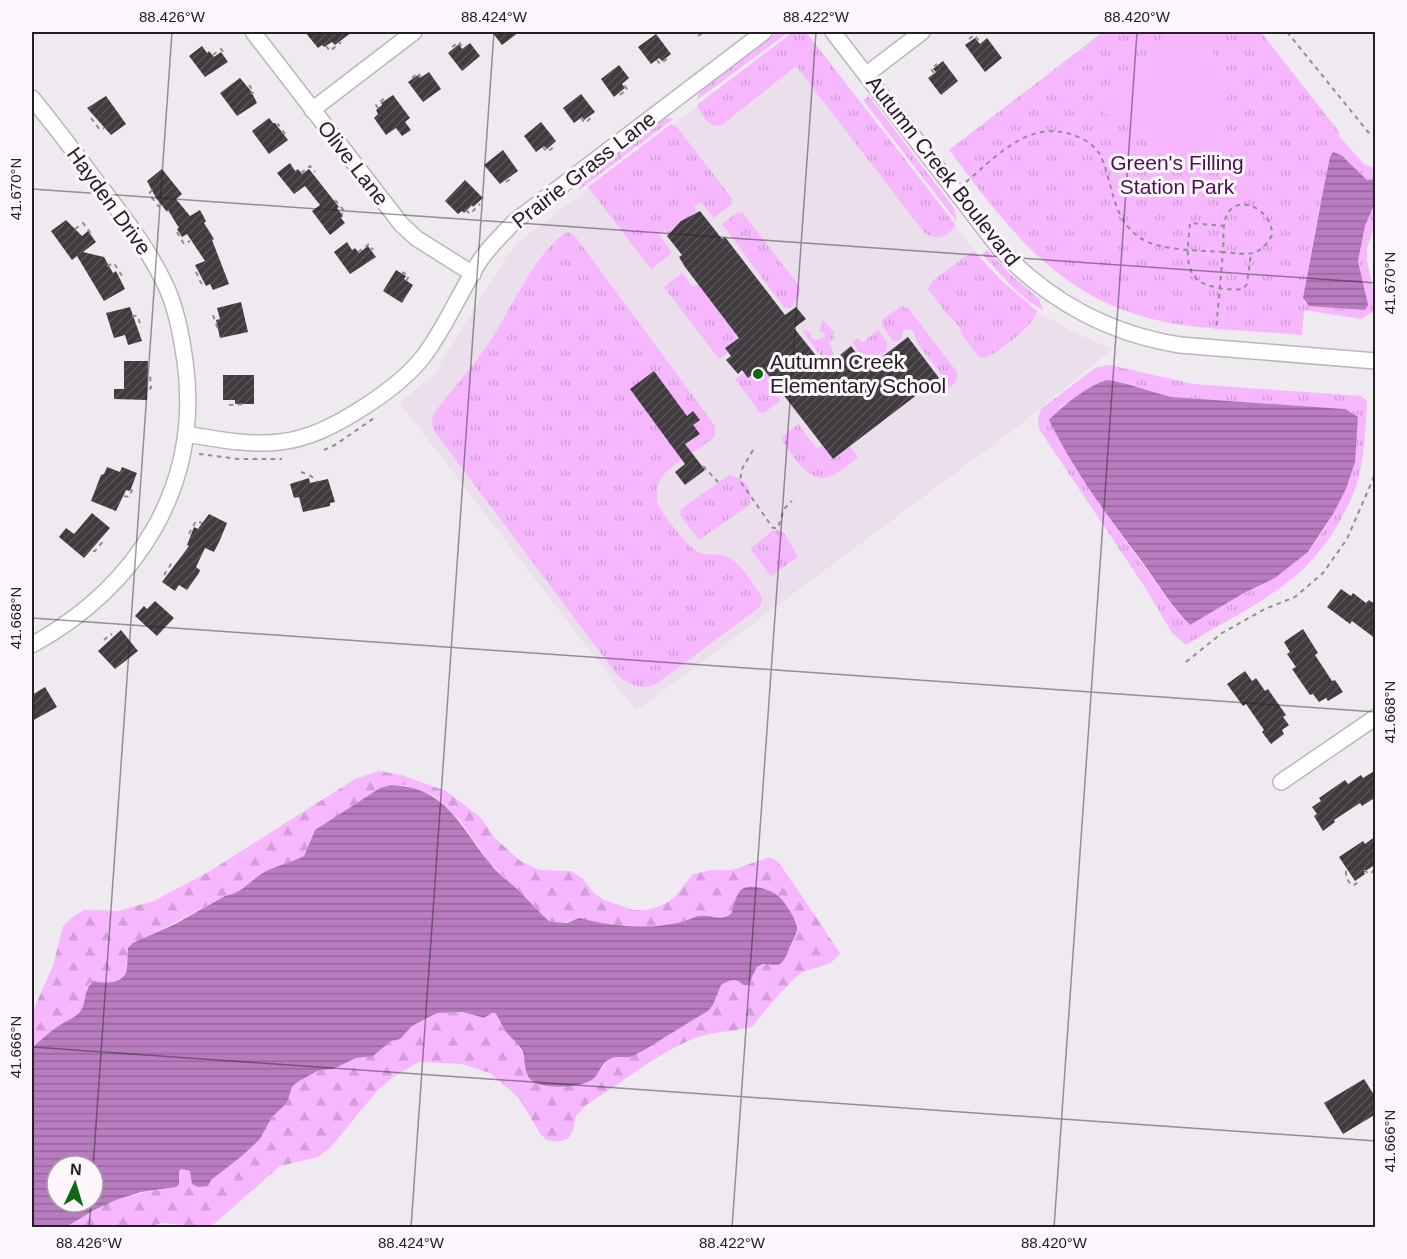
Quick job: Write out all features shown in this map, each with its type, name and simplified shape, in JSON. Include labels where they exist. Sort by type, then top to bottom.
[{"type":"street","name":"Olive Lane","points":[[253,32],[401,224],[416,238],[473,274]]},
{"type":"street","points":[[312,110],[414,32]]},
{"type":"street","name":"Prairie Grass Lane","points":[[186,434],[227,441],[266,444],[310,436],[340,423],[378,398],[421,360],[482,258],[514,222],[764,32]]},
{"type":"street","name":"Autumn Creek Boulevard","points":[[833,32],[1000,249],[1050,295],[1078,311],[1132,334],[1165,342],[1376,361]]},
{"type":"street","points":[[867,74],[922,32]]},
{"type":"street","name":"Hayden Drive","points":[[32,98],[138,235],[165,284],[181,332],[187,384],[186,434],[166,506],[147,541],[133,561],[88,609],[32,645]]},
{"type":"street","points":[[1281,782],[1376,717]]},
{"type":"path","points":[[698,36],[704,32]]},
{"type":"path","points":[[1287,32],[1368,132],[1376,136]]},
{"type":"path","points":[[969,39],[974,35],[981,43]]},
{"type":"path","points":[[326,46],[330,51],[341,42]]},
{"type":"path","points":[[452,47],[459,42],[463,48]]},
{"type":"path","points":[[213,56],[221,49],[226,55]]},
{"type":"path","points":[[657,60],[660,64],[668,58]]},
{"type":"path","points":[[934,73],[931,69],[937,64]]},
{"type":"path","points":[[412,78],[418,73],[421,77]]},
{"type":"path","points":[[620,95],[627,89],[623,83]]},
{"type":"path","points":[[249,86],[254,92],[251,94]]},
{"type":"path","points":[[378,108],[376,105],[386,97]]},
{"type":"path","points":[[92,118],[100,130],[104,128]]},
{"type":"path","points":[[581,118],[585,123],[591,118]]},
{"type":"path","points":[[277,125],[285,134]]},
{"type":"path","points":[[969,180],[1024,137],[1054,129],[1070,133],[1090,143],[1102,157],[1115,206],[1132,231],[1144,240],[1172,247],[1188,249],[1223,252],[1251,254],[1263,249],[1272,235],[1269,219],[1259,209],[1249,205],[1240,206],[1227,215],[1225,226],[1223,252],[1219,288],[1216,330]]},
{"type":"path","points":[[543,147],[547,152],[554,147]]},
{"type":"path","points":[[301,172],[310,166],[315,172]]},
{"type":"path","points":[[506,182],[512,178],[511,176]]},
{"type":"path","points":[[152,190],[149,194],[159,207]]},
{"type":"path","points":[[335,200],[345,212],[342,214]]},
{"type":"path","points":[[466,210],[470,214],[480,204]]},
{"type":"path","points":[[75,229],[83,223],[93,236]]},
{"type":"path","points":[[1225,226],[1190,223],[1189,268],[1193,277],[1200,283],[1219,288],[1240,289],[1245,287],[1251,254]]},
{"type":"path","points":[[177,232],[183,243],[190,241]]},
{"type":"path","points":[[358,252],[369,244],[373,250]]},
{"type":"path","points":[[107,266],[114,263],[122,276]]},
{"type":"path","points":[[196,272],[201,284],[205,284]]},
{"type":"path","points":[[402,272],[409,276],[406,280]]},
{"type":"path","points":[[213,315],[218,330]]},
{"type":"path","points":[[132,316],[138,316],[141,328]]},
{"type":"path","points":[[149,389],[151,388],[150,374]]},
{"type":"path","points":[[229,405],[245,404]]},
{"type":"path","points":[[324,450],[375,418]]},
{"type":"path","points":[[753,450],[742,469],[740,481],[773,528],[778,528],[786,506],[792,501]]},
{"type":"path","points":[[199,454],[239,459],[282,459]]},
{"type":"path","points":[[703,466],[718,482]]},
{"type":"path","points":[[301,472],[318,481]]},
{"type":"path","points":[[1186,662],[1222,633],[1265,609],[1294,597],[1323,573],[1347,539],[1376,472]]},
{"type":"path","points":[[124,496],[129,498],[134,486]]},
{"type":"path","points":[[189,534],[196,521],[202,523]]},
{"type":"path","points":[[93,550],[95,552],[105,539]]},
{"type":"path","points":[[164,575],[171,564],[175,564]]},
{"type":"path","points":[[104,640],[111,634],[112,636]]},
{"type":"path","points":[[1365,870],[1369,874],[1374,871]]},
{"type":"path","points":[[1346,871],[1346,877],[1351,885],[1361,880]]},
{"type":"shaded area","name":"Autumn Creek Elementary School","points":[[794,32],[806,32],[975,252],[1002,281],[1037,311],[1073,332],[1112,349],[1025,421],[636,711],[400,403],[436,371],[508,254],[521,240]]},
{"type":"shaded area","points":[[1333,152],[1341,155],[1367,180],[1375,179],[1375,203],[1365,226],[1358,261],[1368,305],[1365,310],[1309,306],[1303,298],[1324,186]]},
{"type":"shaded area","points":[[1109,380],[1172,397],[1345,409],[1358,417],[1355,462],[1346,489],[1308,552],[1275,578],[1244,593],[1190,625],[1171,603],[1117,529],[1069,458],[1049,420],[1086,390]]},
{"type":"shaded area","points":[[391,785],[409,787],[438,800],[449,810],[499,873],[550,922],[567,923],[579,918],[640,927],[665,925],[699,916],[719,918],[731,914],[736,897],[742,889],[755,887],[765,889],[780,898],[794,919],[796,932],[780,964],[763,964],[757,967],[748,985],[733,980],[721,985],[708,1011],[633,1056],[607,1060],[595,1077],[588,1082],[571,1086],[553,1086],[531,1080],[527,1073],[522,1050],[506,1032],[495,1013],[484,1018],[463,1012],[437,1013],[412,1026],[400,1039],[391,1041],[373,1056],[356,1058],[333,1069],[319,1070],[296,1083],[292,1087],[287,1103],[272,1117],[260,1139],[211,1180],[208,1186],[198,1187],[192,1184],[190,1171],[181,1169],[179,1184],[176,1187],[141,1192],[105,1205],[105,1154],[45,1154],[45,1214],[87,1214],[66,1227],[32,1227],[32,1048],[54,1029],[78,1014],[90,984],[94,981],[114,982],[122,978],[127,969],[128,948],[133,943],[175,924],[225,896],[236,893],[266,871],[304,856],[315,830],[380,788]]},
{"type":"green space","points":[[777,32],[789,32],[697,100],[704,87]]},
{"type":"green space","points":[[793,32],[806,32],[956,225],[949,233],[941,237],[932,237],[923,231],[796,66],[722,125],[713,125],[704,117],[697,105]]},
{"type":"green space","name":"Green's Filling Station Park","points":[[1103,32],[1261,32],[1340,133],[1339,136],[1364,164],[1375,169],[1375,179],[1367,180],[1338,153],[1328,165],[1304,301],[1305,303],[1367,300],[1358,261],[1365,226],[1375,203],[1375,226],[1367,248],[1367,261],[1375,298],[1373,312],[1361,319],[1304,310],[1302,335],[1170,323],[1132,313],[1098,299],[1068,281],[1018,236],[949,150]]},
{"type":"green space","points":[[1167,32],[1200,32],[1212,50],[1226,88],[1228,107],[1222,146],[1202,183],[1115,117],[1105,114],[1101,107],[1105,100],[1114,97]]},
{"type":"green space","points":[[869,96],[954,208],[957,222],[863,100]]},
{"type":"green space","points":[[666,118],[673,119],[579,190],[585,178],[657,122]]},
{"type":"green space","points":[[671,124],[677,127],[733,200],[732,204],[714,218],[701,202],[694,207],[697,212],[681,221],[668,234],[665,230],[659,234],[672,253],[651,269],[588,187]]},
{"type":"green space","points":[[738,212],[740,214],[742,212],[801,288],[791,308],[783,306],[722,224]]},
{"type":"green space","points":[[568,232],[575,236],[715,426],[715,436],[672,467],[661,478],[657,492],[659,506],[676,530],[695,550],[704,554],[728,557],[735,562],[747,575],[762,601],[755,611],[651,686],[641,687],[631,684],[618,676],[432,425],[433,415],[483,351],[535,266],[557,240]]},
{"type":"green space","points":[[987,250],[1039,299],[1043,310],[1026,299],[1003,277],[982,254]]},
{"type":"green space","points":[[975,252],[1002,281],[1037,311],[1035,317],[1023,330],[999,350],[985,358],[979,357],[963,336],[959,326],[928,289],[932,281],[970,253]]},
{"type":"green space","points":[[682,273],[693,287],[698,284],[739,338],[725,348],[728,352],[719,359],[664,287]]},
{"type":"green space","points":[[901,306],[909,309],[957,372],[954,383],[936,397],[931,390],[941,381],[942,375],[918,344],[913,331],[909,329],[903,331],[901,340],[893,341],[881,324],[882,320]]},
{"type":"green space","points":[[823,320],[835,333],[833,335],[835,337],[829,342],[836,359],[828,365],[803,332],[803,329],[811,333],[811,338],[816,340],[825,337],[825,334],[819,331]]},
{"type":"green space","points":[[878,330],[887,342],[887,350],[877,358],[858,352],[853,342],[858,338],[862,343]]},
{"type":"green space","points":[[1110,365],[1193,384],[1361,396],[1367,401],[1363,454],[1357,483],[1348,506],[1318,553],[1301,571],[1274,592],[1186,645],[1172,633],[1146,589],[1039,429],[1038,419],[1041,409],[1097,367]],"holes":[[[1123,383],[1146,392],[1172,397],[1345,409],[1333,514],[1321,534],[1308,552],[1275,578],[1244,593],[1190,625],[1177,612],[1112,522],[1057,436],[1060,407],[1074,400]]]},
{"type":"green space","points":[[762,367],[783,394],[778,397],[780,401],[764,413],[760,413],[735,379],[744,373],[748,377]]},
{"type":"green space","points":[[798,424],[817,449],[822,445],[832,459],[850,446],[858,457],[831,476],[816,477],[802,467],[782,440],[783,436]]},
{"type":"green space","points":[[729,475],[740,478],[747,485],[750,494],[749,505],[699,540],[680,515],[681,509]]},
{"type":"green space","points":[[778,530],[784,533],[798,557],[771,576],[750,549],[772,531]]},
{"type":"green space","points":[[379,771],[401,775],[446,791],[480,817],[495,838],[519,860],[539,870],[571,871],[583,879],[594,893],[604,900],[633,910],[647,910],[663,905],[675,897],[693,874],[712,870],[732,870],[770,857],[778,862],[787,874],[840,953],[833,961],[799,975],[752,1027],[707,1034],[693,1039],[651,1061],[586,1105],[576,1116],[568,1139],[558,1142],[547,1140],[541,1135],[519,1098],[490,1073],[462,1064],[419,1062],[393,1077],[377,1091],[331,1147],[318,1157],[280,1166],[214,1224],[201,1227],[164,1223],[141,1228],[66,1227],[85,1214],[105,1214],[105,1205],[147,1192],[176,1187],[181,1169],[190,1171],[191,1176],[211,1180],[260,1139],[272,1117],[287,1103],[292,1087],[296,1083],[319,1070],[373,1055],[391,1041],[400,1038],[412,1026],[437,1013],[463,1012],[479,1017],[495,1013],[501,1026],[517,1042],[525,1060],[545,1085],[574,1086],[581,1084],[601,1070],[608,1060],[708,1011],[721,985],[734,979],[750,979],[757,968],[769,964],[789,945],[797,932],[790,912],[777,895],[759,888],[733,908],[731,914],[717,919],[700,916],[666,925],[643,927],[620,926],[581,919],[560,923],[550,922],[489,862],[459,819],[434,796],[404,785],[391,785],[380,788],[315,830],[304,856],[266,871],[240,890],[128,948],[128,968],[123,978],[113,982],[90,983],[84,1007],[77,1015],[58,1026],[32,1048],[32,1013],[53,966],[63,926],[74,916],[84,910],[118,911],[154,901],[210,871],[355,779]]},
{"type":"building","points":[[305,32],[352,32],[335,45],[332,42],[318,48]]},
{"type":"building","points":[[492,32],[519,32],[502,45]]},
{"type":"building","points":[[656,34],[671,54],[662,61],[659,58],[651,64],[638,47]]},
{"type":"building","points":[[975,38],[980,44],[987,38],[1002,58],[985,72],[965,45]]},
{"type":"building","points":[[470,43],[480,56],[462,71],[448,53],[459,44],[462,49]]},
{"type":"building","points":[[202,46],[214,57],[221,52],[228,62],[205,77],[189,56]]},
{"type":"building","points":[[943,61],[958,81],[941,95],[928,78],[936,72],[933,69]]},
{"type":"building","points":[[619,65],[629,78],[622,84],[625,88],[614,97],[601,79]]},
{"type":"building","points":[[429,72],[441,89],[423,102],[408,82],[418,75],[420,78]]},
{"type":"building","points":[[240,78],[257,103],[237,116],[220,93]]},
{"type":"building","points":[[581,94],[595,112],[584,120],[582,117],[574,123],[563,108]]},
{"type":"building","points":[[393,95],[410,118],[405,122],[411,130],[402,136],[396,128],[386,135],[374,118],[378,114],[376,110],[382,105],[381,103]]},
{"type":"building","points":[[106,96],[126,124],[111,135],[87,108]]},
{"type":"building","points":[[269,118],[288,140],[269,154],[252,131]]},
{"type":"building","points":[[541,122],[556,141],[547,149],[544,146],[536,152],[524,136]]},
{"type":"building","points":[[503,150],[518,171],[500,184],[484,165]]},
{"type":"building","points":[[290,163],[295,171],[298,169],[302,174],[309,169],[339,207],[337,208],[345,223],[330,235],[312,211],[320,205],[305,186],[294,194],[277,173]]},
{"type":"building","points":[[162,169],[182,194],[176,199],[190,216],[200,210],[206,221],[204,223],[214,239],[212,240],[229,284],[213,290],[210,284],[206,286],[195,265],[205,261],[187,234],[182,237],[168,210],[167,212],[156,198],[147,181]]},
{"type":"building","points":[[465,180],[483,198],[464,213],[462,211],[458,214],[445,201]]},
{"type":"building","points":[[700,211],[722,239],[725,237],[785,315],[796,307],[806,319],[794,328],[829,372],[844,360],[840,355],[851,346],[863,362],[870,357],[874,363],[908,337],[939,378],[833,459],[762,367],[748,378],[742,370],[738,374],[726,360],[731,356],[725,348],[739,338],[685,267],[679,257],[682,255],[667,236],[681,221]]},
{"type":"building","points":[[66,220],[82,236],[88,231],[96,242],[83,252],[104,257],[113,273],[116,271],[125,289],[104,301],[77,256],[72,260],[51,231]]},
{"type":"building","points":[[347,242],[352,250],[355,248],[359,253],[368,246],[376,257],[350,274],[334,252]]},
{"type":"building","points":[[396,270],[406,276],[404,279],[413,285],[402,303],[383,291]]},
{"type":"building","points":[[241,302],[248,332],[220,338],[216,320],[220,319],[217,308]]},
{"type":"building","points":[[130,307],[142,341],[128,345],[125,335],[114,338],[106,313]]},
{"type":"building","points":[[124,361],[148,361],[147,400],[114,399],[114,389],[124,389]]},
{"type":"building","points":[[654,371],[687,416],[693,411],[700,420],[693,425],[700,434],[685,444],[705,470],[685,485],[675,472],[685,464],[630,389]]},
{"type":"building","points":[[223,375],[254,375],[254,404],[235,404],[235,400],[223,400]]},
{"type":"building","points":[[107,467],[120,472],[122,467],[137,473],[130,491],[126,490],[116,511],[91,501],[101,475]]},
{"type":"building","points":[[309,478],[310,483],[328,479],[335,502],[330,503],[330,506],[303,512],[299,497],[294,498],[290,484]]},
{"type":"building","points":[[92,513],[110,528],[84,558],[59,537],[66,528],[74,534]]},
{"type":"building","points":[[209,514],[227,523],[220,540],[214,552],[205,548],[196,567],[200,570],[199,573],[187,590],[179,585],[175,591],[162,582],[189,546],[187,545],[194,527],[198,529]]},
{"type":"building","points":[[1341,589],[1351,596],[1353,593],[1366,603],[1369,600],[1376,605],[1376,639],[1352,621],[1350,624],[1327,607]]},
{"type":"building","points":[[155,601],[174,618],[157,636],[135,616],[144,606],[147,609]]},
{"type":"building","points":[[1303,629],[1318,653],[1315,655],[1332,681],[1335,680],[1343,692],[1328,701],[1326,698],[1319,702],[1313,694],[1310,695],[1292,669],[1296,667],[1287,654],[1290,652],[1284,642]]},
{"type":"building","points":[[121,630],[138,651],[115,669],[98,651]]},
{"type":"building","points":[[1245,671],[1252,681],[1256,678],[1265,691],[1268,689],[1286,715],[1283,717],[1289,725],[1282,730],[1284,734],[1271,744],[1246,704],[1243,706],[1227,684]]},
{"type":"building","points":[[45,687],[57,707],[32,721],[32,695]]},
{"type":"building","points":[[1376,770],[1376,797],[1362,806],[1360,803],[1334,820],[1335,822],[1323,831],[1314,816],[1317,814],[1312,807],[1321,801],[1319,798],[1345,780],[1348,784],[1361,775],[1363,778]]},
{"type":"building","points":[[1376,836],[1376,864],[1355,881],[1339,857],[1363,841],[1365,844]]},
{"type":"building","points":[[1364,1079],[1376,1098],[1376,1114],[1343,1134],[1324,1103]]},
{"type":"place","name":"Autumn Creek Elementary School","points":[[758,374]]}]
